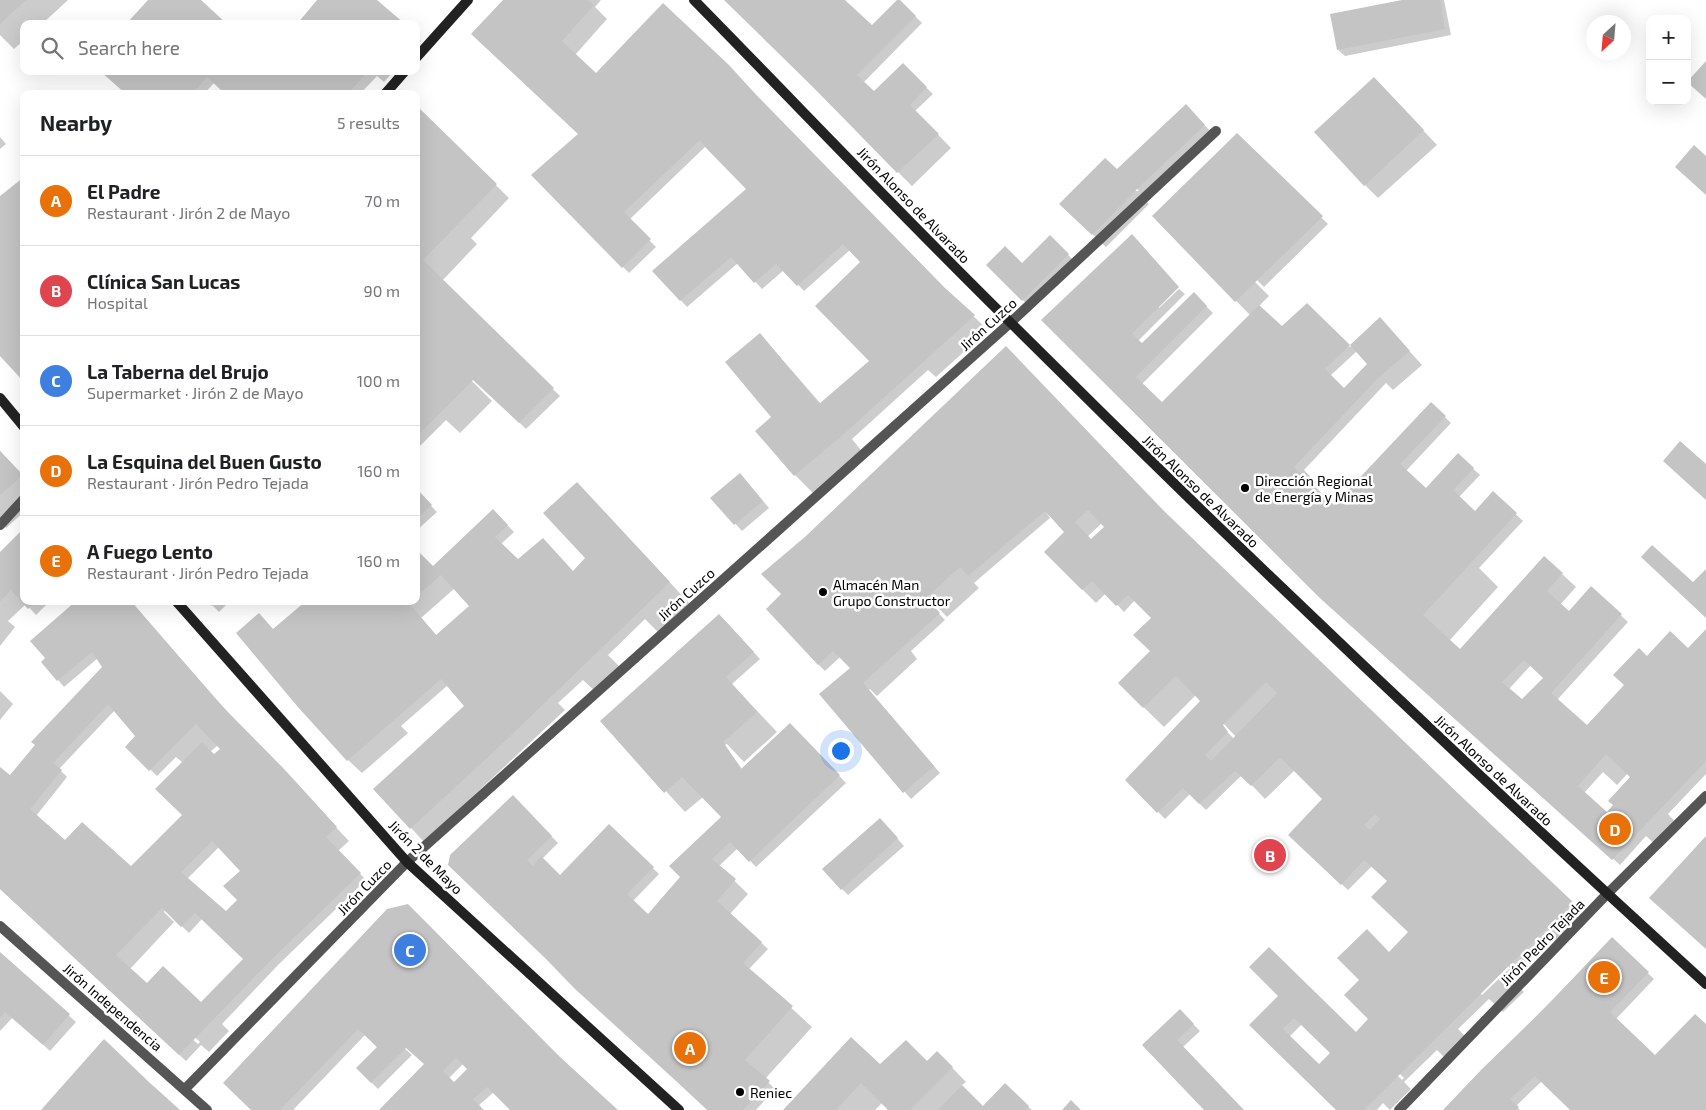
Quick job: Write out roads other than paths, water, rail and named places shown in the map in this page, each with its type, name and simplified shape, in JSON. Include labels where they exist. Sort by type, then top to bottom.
[{"type":"main road","points":[[420,54],[468,0]]},
{"type":"main road","name":"Jirón Alonso de Alvarado","points":[[694,0],[1010,323],[1348,652],[1706,984]]},
{"type":"main road","points":[[388,90],[402,75]]},
{"type":"main road","points":[[0,398],[20,422]]},
{"type":"main road","name":"Jirón 2 de Mayo","points":[[180,605],[407,862],[679,1110]]},
{"type":"street","name":"Jirón Cuzco","points":[[185,1089],[407,862],[1010,323],[1216,131]]},
{"type":"street","points":[[0,525],[20,503]]},
{"type":"street","name":"Jirón Pedro Tejada","points":[[1399,1110],[1607,894],[1706,796]]},
{"type":"street","name":"Jirón Independencia","points":[[0,926],[207,1110]]},
{"type":"place","name":"Dirección Regional de Energía y Minas","points":[[1245,488]]},
{"type":"place","name":"Almacén Man Grupo Constructor","points":[[823,592]]},
{"type":"place","name":"La Esquina del Buen Gusto","points":[[1615,829]]},
{"type":"place","name":"Clínica San Lucas","points":[[1270,855]]},
{"type":"place","name":"La Taberna del Brujo","points":[[410,950]]},
{"type":"place","name":"A Fuego Lento","points":[[1604,977]]},
{"type":"place","name":"El Padre","points":[[690,1048]]},
{"type":"place","name":"Reniec","points":[[740,1092]]}]
